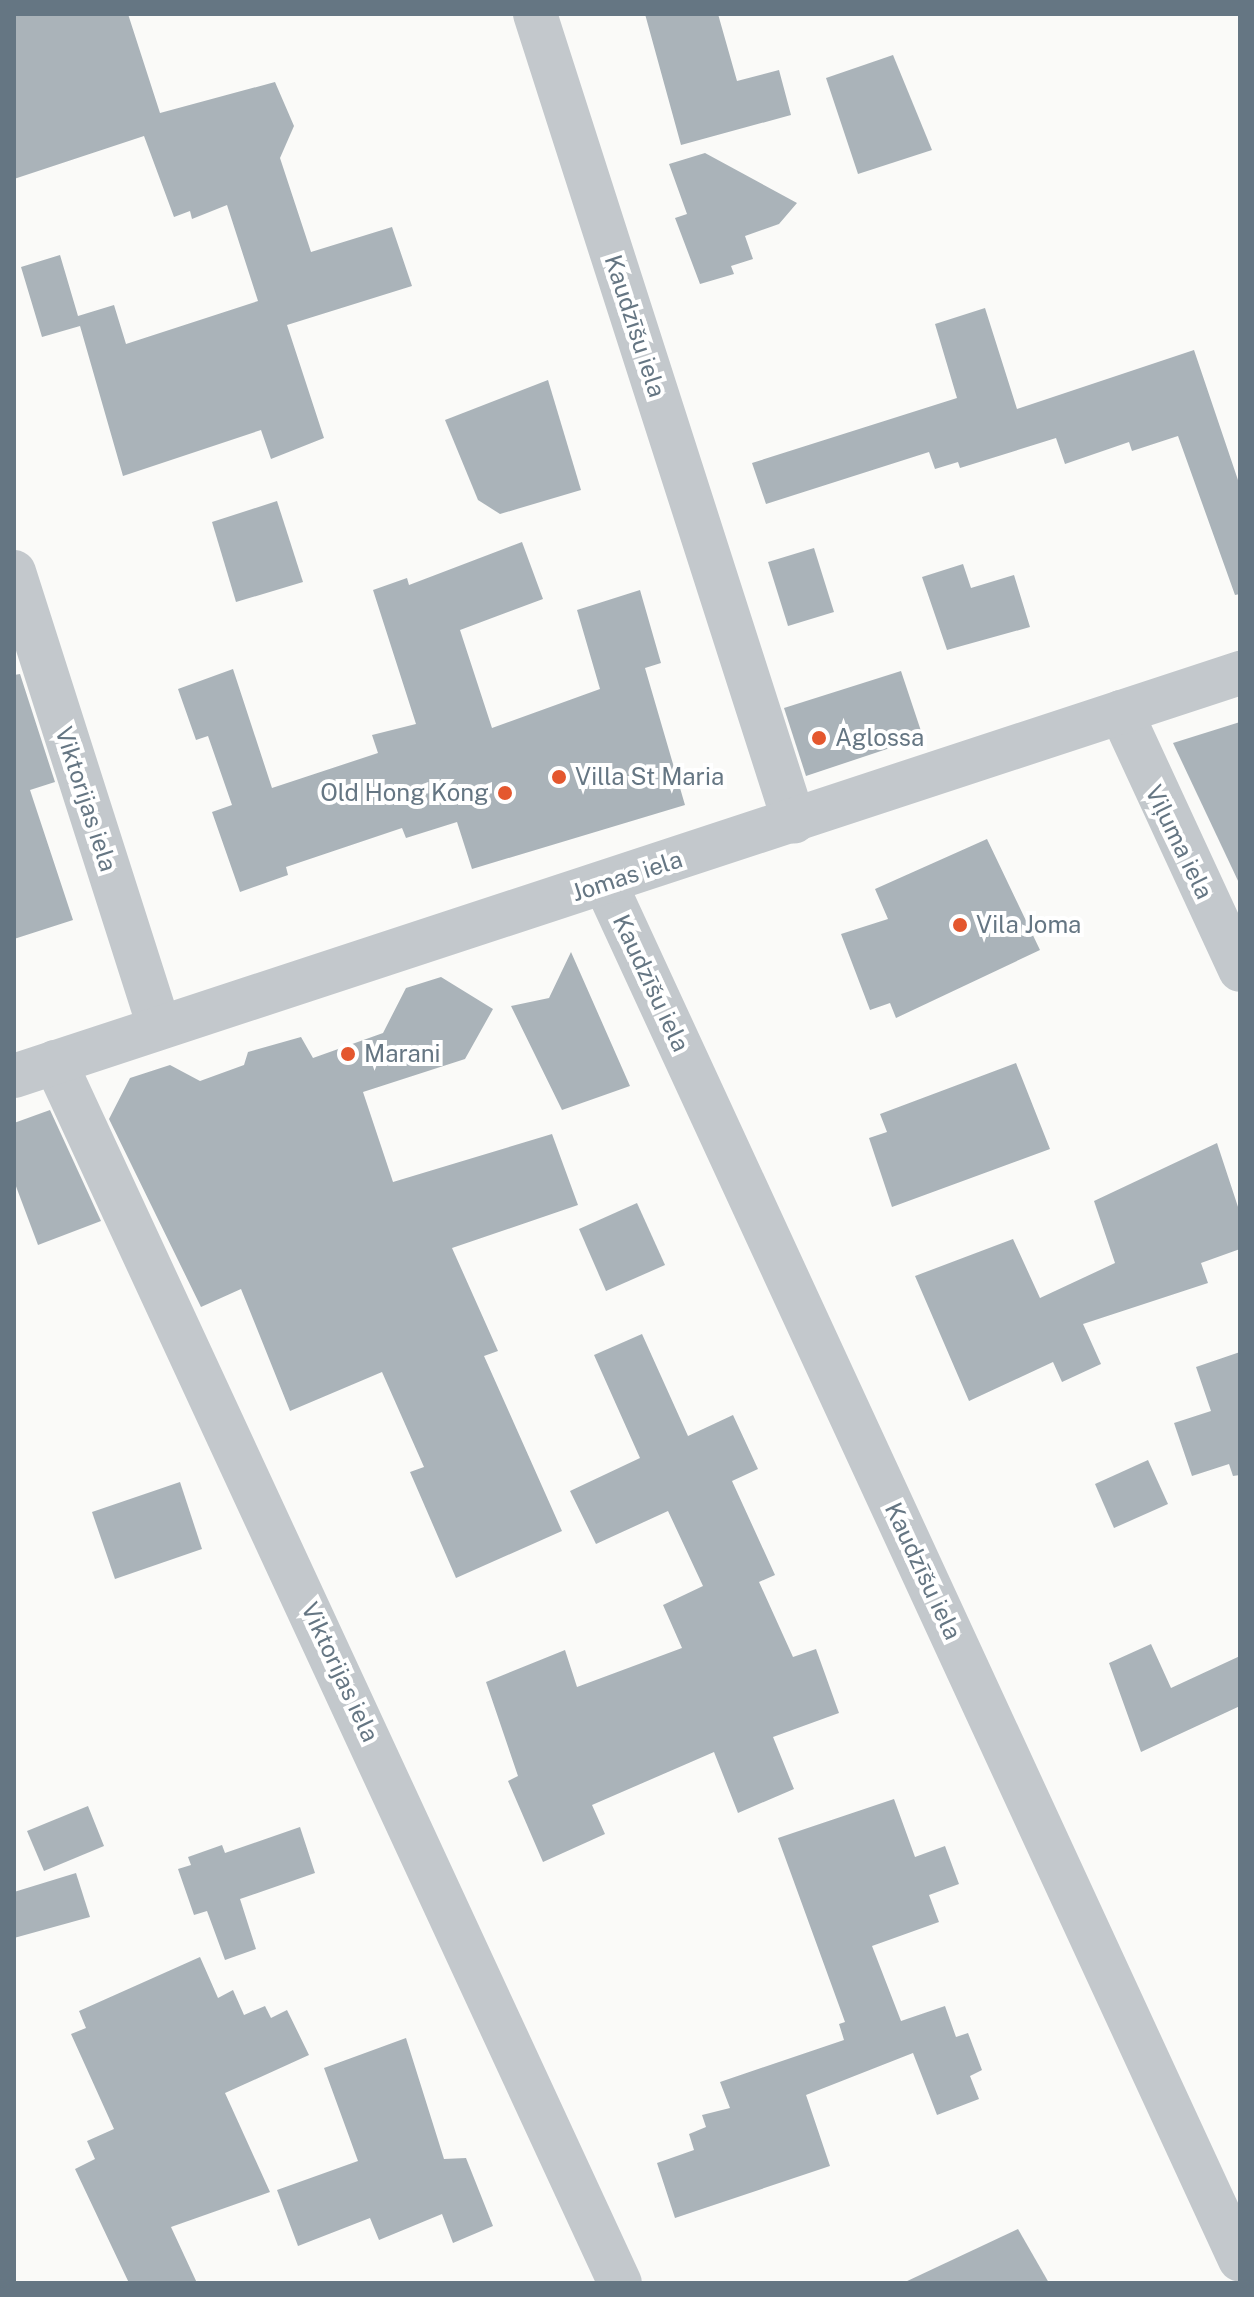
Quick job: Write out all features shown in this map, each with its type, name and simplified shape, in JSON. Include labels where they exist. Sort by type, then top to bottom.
[{"type":"street","name":"Kaudzīšu iela","points":[[535,14],[794,821]]},
{"type":"street","name":"Viktorijas iela","points":[[14,572],[159,1026]]},
{"type":"street","name":"Jomas iela","points":[[14,1076],[1240,673]]},
{"type":"street","name":"Viļuma iela","points":[[1121,712],[1146,773],[1240,970]]},
{"type":"street","name":"Kaudzīšu iela","points":[[605,883],[1240,2260]]},
{"type":"street","name":"Viktorijas iela","points":[[55,1062],[129,1211],[620,2283]]},
{"type":"building","points":[[14,14],[128,14],[160,113],[275,82],[294,126],[280,158],[311,252],[392,227],[412,286],[287,325],[324,438],[271,459],[261,430],[123,476],[80,326],[42,337],[21,267],[60,255],[78,316],[114,305],[126,344],[258,301],[227,205],[192,219],[190,211],[174,217],[144,136],[14,179]]},
{"type":"building","points":[[645,14],[718,14],[737,81],[779,70],[791,115],[681,145]]},
{"type":"building","points":[[893,55],[932,150],[858,174],[826,78]]},
{"type":"building","points":[[705,153],[797,203],[779,224],[745,236],[753,259],[731,266],[734,274],[700,284],[675,218],[687,214],[669,164]]},
{"type":"building","points":[[985,308],[1017,409],[1194,350],[1240,486],[1240,594],[1235,595],[1178,436],[1132,451],[1129,442],[1065,464],[1056,438],[960,468],[958,462],[935,469],[929,452],[766,504],[752,463],[957,398],[935,324]]},
{"type":"building","points":[[548,380],[581,490],[500,514],[478,500],[445,420]]},
{"type":"building","points":[[277,501],[303,582],[236,602],[212,522]]},
{"type":"building","points":[[522,542],[543,599],[460,630],[492,728],[600,689],[577,610],[640,590],[661,663],[645,668],[685,805],[472,869],[457,822],[406,838],[402,828],[286,867],[288,875],[240,892],[212,812],[232,805],[208,736],[196,740],[178,689],[233,669],[272,788],[378,753],[372,735],[416,724],[373,590],[407,578],[409,585]]},
{"type":"building","points":[[814,548],[834,612],[788,626],[768,562]]},
{"type":"building","points":[[963,564],[971,588],[1014,575],[1030,627],[947,650],[922,577]]},
{"type":"building","points":[[901,671],[923,737],[806,776],[784,708]]},
{"type":"building","points":[[20,674],[55,782],[30,790],[73,920],[14,939],[14,675]]},
{"type":"building","points":[[1240,722],[1240,885],[1173,743]]},
{"type":"building","name":"Vila Joma","points":[[987,839],[1040,950],[896,1018],[890,1003],[870,1010],[841,934],[888,919],[875,889]]},
{"type":"building","points":[[571,952],[630,1086],[562,1110],[511,1006],[549,998]]},
{"type":"building","points":[[441,977],[493,1009],[465,1059],[363,1092],[393,1182],[552,1134],[578,1205],[452,1248],[498,1351],[484,1356],[562,1531],[456,1578],[410,1472],[424,1467],[382,1372],[290,1411],[241,1289],[201,1307],[109,1119],[130,1078],[170,1065],[200,1081],[244,1065],[248,1052],[301,1037],[313,1058],[383,1033],[406,988]]},
{"type":"building","points":[[1016,1063],[1050,1149],[892,1207],[869,1138],[887,1132],[880,1114]]},
{"type":"building","points":[[50,1110],[101,1221],[38,1245],[14,1181],[14,1123]]},
{"type":"building","points":[[1217,1143],[1240,1213],[1240,1249],[1201,1263],[1208,1283],[1083,1324],[1101,1364],[1062,1382],[1053,1362],[969,1401],[915,1276],[1013,1239],[1040,1298],[1115,1263],[1094,1201]]},
{"type":"building","points":[[637,1203],[665,1265],[606,1291],[579,1229]]},
{"type":"building","points":[[642,1334],[688,1436],[733,1415],[758,1469],[732,1481],[775,1575],[759,1582],[793,1657],[816,1649],[839,1713],[773,1737],[794,1789],[738,1813],[714,1752],[592,1805],[605,1834],[543,1862],[508,1781],[518,1776],[486,1682],[565,1650],[577,1687],[682,1648],[663,1605],[703,1586],[668,1511],[596,1544],[570,1491],[640,1458],[594,1355]]},
{"type":"building","points":[[1240,1352],[1240,1475],[1233,1476],[1229,1464],[1192,1476],[1174,1423],[1211,1411],[1196,1367]]},
{"type":"building","points":[[1148,1460],[1168,1504],[1114,1528],[1095,1484]]},
{"type":"building","points":[[180,1482],[202,1549],[115,1579],[92,1512]]},
{"type":"building","points":[[1151,1644],[1171,1688],[1240,1656],[1240,1706],[1141,1752],[1109,1663]]},
{"type":"building","points":[[894,1799],[915,1857],[945,1846],[959,1884],[929,1895],[939,1922],[872,1946],[901,2021],[945,2006],[956,2037],[968,2033],[982,2070],[970,2076],[979,2099],[937,2115],[913,2053],[806,2095],[830,2166],[675,2218],[657,2163],[694,2150],[689,2134],[706,2127],[702,2115],[730,2108],[720,2082],[844,2040],[839,2024],[845,2022],[778,1838]]},
{"type":"building","points":[[88,1806],[104,1846],[44,1871],[27,1831]]},
{"type":"building","points":[[300,1827],[315,1873],[240,1899],[256,1949],[225,1960],[207,1911],[194,1915],[178,1869],[191,1865],[188,1857],[222,1845],[225,1853]]},
{"type":"building","points":[[76,1873],[90,1917],[14,1938],[14,1892]]},
{"type":"building","points":[[200,1957],[218,1998],[233,1990],[244,2015],[265,2006],[271,2018],[287,2010],[309,2055],[225,2093],[270,2192],[171,2227],[197,2283],[129,2283],[75,2169],[95,2159],[87,2141],[114,2129],[71,2034],[86,2028],[79,2011]]},
{"type":"building","points":[[406,2038],[444,2159],[466,2158],[493,2226],[453,2243],[442,2214],[379,2240],[370,2218],[298,2246],[277,2190],[358,2161],[324,2068]]},
{"type":"building","points":[[1018,2229],[1049,2283],[903,2283]]},
{"type":"place","name":"Aglossa","points":[[819,738]]},
{"type":"place","name":"Villa St Maria","points":[[559,777]]},
{"type":"place","name":"Old Hong Kong","points":[[505,793]]},
{"type":"place","name":"Vila Joma","points":[[960,925]]},
{"type":"place","name":"Marani","points":[[348,1054]]}]
